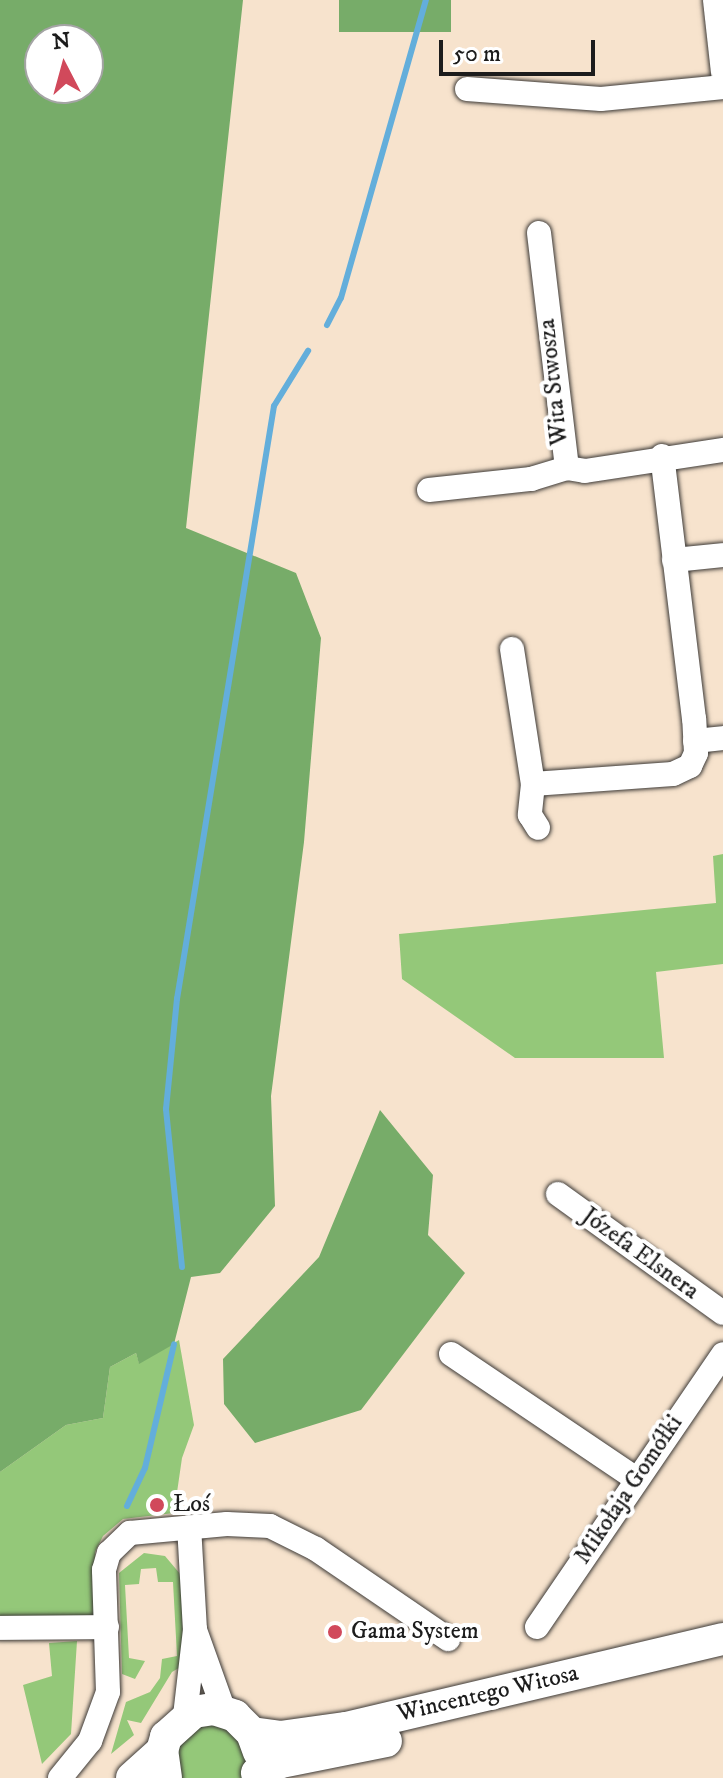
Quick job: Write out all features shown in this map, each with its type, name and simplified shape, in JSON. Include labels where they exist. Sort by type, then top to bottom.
[{"type":"main road","name":"Wincentego Witosa","points":[[252,1733],[280,1737],[346,1728],[723,1639]]},
{"type":"main road","name":"Wincentego Witosa","points":[[256,1775],[281,1762],[723,1660]]},
{"type":"main road","points":[[132,1778],[164,1765],[166,1737],[185,1716],[224,1711],[252,1733],[256,1775]]},
{"type":"street","points":[[715,0],[723,72]]},
{"type":"street","points":[[467,89],[601,99],[723,87]]},
{"type":"street","name":"Wita Stwosza","points":[[539,233],[567,468],[585,471],[662,456],[723,450]]},
{"type":"street","points":[[533,784],[673,774],[694,761],[695,741],[662,456]]},
{"type":"street","points":[[429,490],[531,479],[567,468]]},
{"type":"street","points":[[674,560],[723,555]]},
{"type":"street","points":[[512,649],[533,784],[529,806],[538,828]]},
{"type":"street","points":[[695,741],[723,738]]},
{"type":"street","name":"Józefa Elsnera","points":[[558,1194],[723,1313]]},
{"type":"street","points":[[451,1354],[636,1479]]},
{"type":"street","name":"Mikołaja Gomółki","points":[[537,1627],[723,1354]]},
{"type":"street","points":[[60,1778],[90,1741],[108,1692],[104,1570],[109,1553],[130,1533],[258,1523],[284,1532],[448,1639]]},
{"type":"street","points":[[185,1716],[195,1630],[189,1527]]},
{"type":"street","points":[[0,1628],[107,1627]]},
{"type":"street","points":[[195,1630],[224,1711]]},
{"type":"green space","points":[[0,0],[243,0],[186,528],[296,573],[321,638],[304,842],[271,1096],[275,1206],[220,1273],[191,1277],[174,1344],[139,1364],[136,1353],[110,1367],[103,1418],[66,1425],[0,1472]]},
{"type":"green space","points":[[339,0],[451,0],[451,32],[339,32]]},
{"type":"green space","points":[[723,854],[723,964],[656,972],[664,1058],[515,1058],[402,979],[399,934],[716,903],[713,856]]},
{"type":"green space","points":[[380,1110],[433,1175],[428,1235],[465,1273],[361,1410],[255,1443],[224,1404],[223,1359],[319,1257]]},
{"type":"green space","points":[[179,1340],[194,1425],[182,1458],[174,1513],[123,1519],[103,1536],[95,1552],[95,1615],[0,1622],[0,1472],[66,1425],[103,1418],[110,1367],[136,1353],[139,1363]]},
{"type":"green space","points":[[144,1553],[165,1556],[181,1575],[184,1665],[172,1672],[141,1723],[127,1720],[134,1735],[111,1754],[126,1702],[150,1692],[160,1678],[162,1659],[177,1656],[173,1582],[158,1582],[156,1568],[141,1569],[139,1584],[125,1585],[129,1658],[145,1661],[135,1679],[122,1674],[119,1573]]},
{"type":"green space","points":[[77,1641],[71,1734],[42,1764],[23,1685],[52,1676],[49,1643]]},
{"type":"green space","points":[[191,1724],[231,1726],[249,1761],[244,1778],[175,1778],[170,1765]]},
{"type":"waterway","points":[[327,325],[341,298],[426,0]]},
{"type":"waterway","points":[[182,1267],[166,1109],[177,999],[274,406],[308,351]]},
{"type":"waterway","points":[[127,1506],[145,1468],[174,1344]]},
{"type":"place","name":"Łoś","points":[[157,1505]]},
{"type":"place","name":"Gama System","points":[[335,1632]]}]
